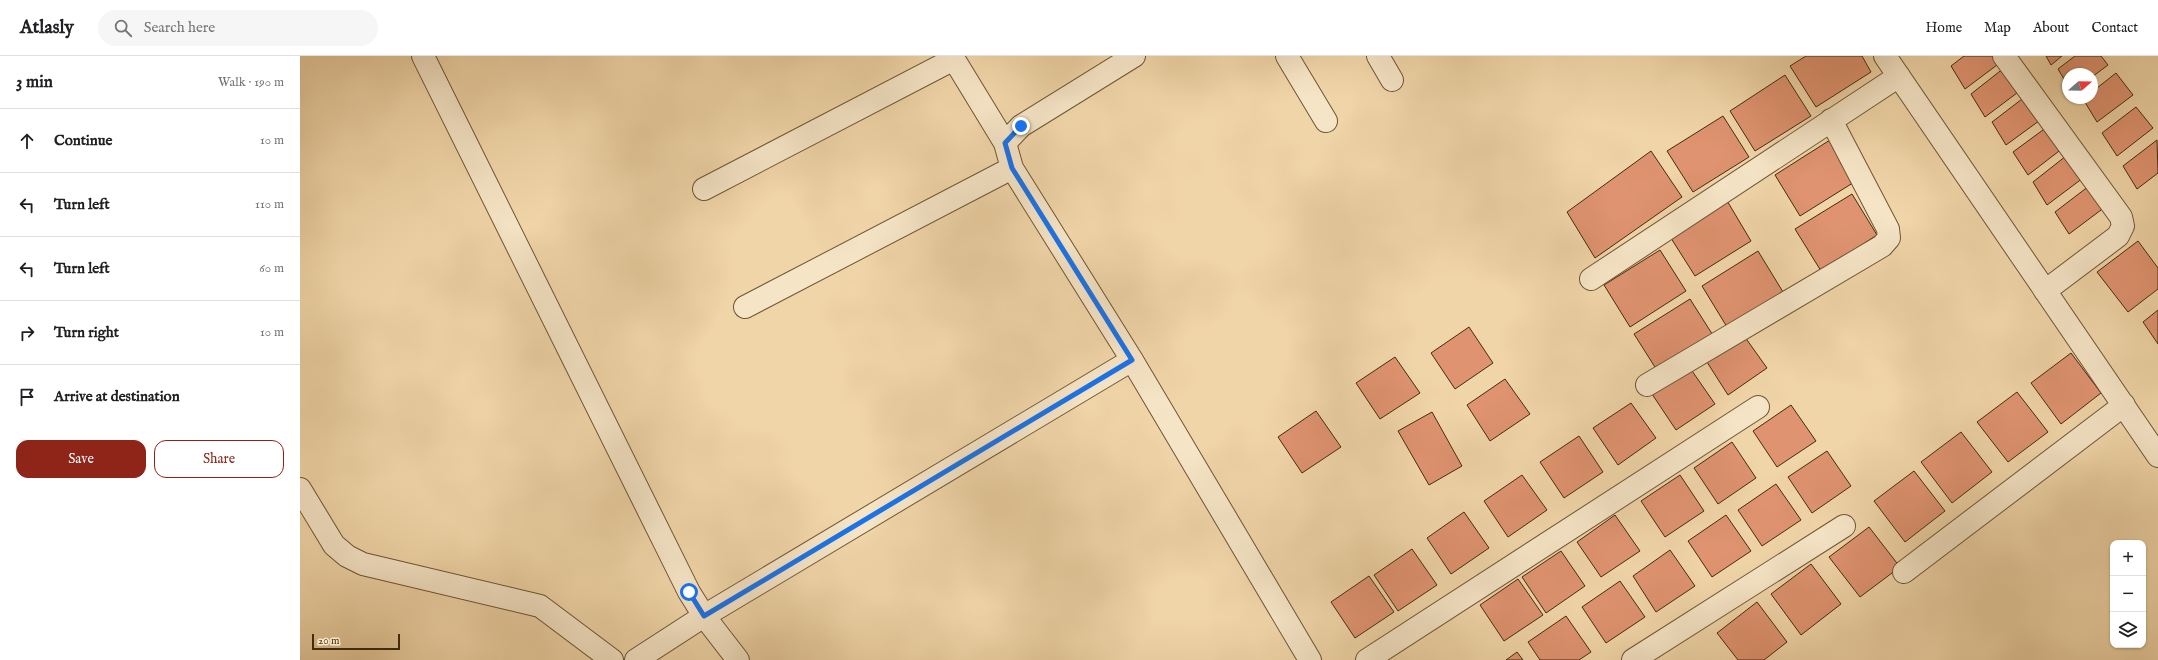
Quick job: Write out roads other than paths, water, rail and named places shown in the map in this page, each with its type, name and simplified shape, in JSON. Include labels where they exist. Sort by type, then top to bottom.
[{"type":"street","points":[[423,56],[689,592],[704,616],[738,660]]},
{"type":"street","points":[[1005,143],[1021,126],[1134,56]]},
{"type":"street","points":[[1287,56],[1326,121]]},
{"type":"street","points":[[1378,56],[1392,80]]},
{"type":"street","points":[[1885,56],[2158,456]]},
{"type":"street","points":[[2004,56],[2121,217],[2124,226],[2118,236],[2045,291]]},
{"type":"street","points":[[704,189],[953,57],[1005,143],[1012,168],[1132,360],[1310,660]]},
{"type":"street","points":[[1591,279],[1899,76]]},
{"type":"street","points":[[1647,385],[1882,246],[1889,238],[1888,229],[1831,120]]},
{"type":"street","points":[[745,307],[1012,168]]},
{"type":"street","points":[[636,660],[704,616],[1132,360]]},
{"type":"street","points":[[1904,572],[2124,405]]},
{"type":"street","points":[[1367,660],[1758,407]]},
{"type":"street","points":[[300,489],[334,545],[347,556],[363,564],[540,606],[612,660]]},
{"type":"street","points":[[1633,660],[1844,526]]}]
